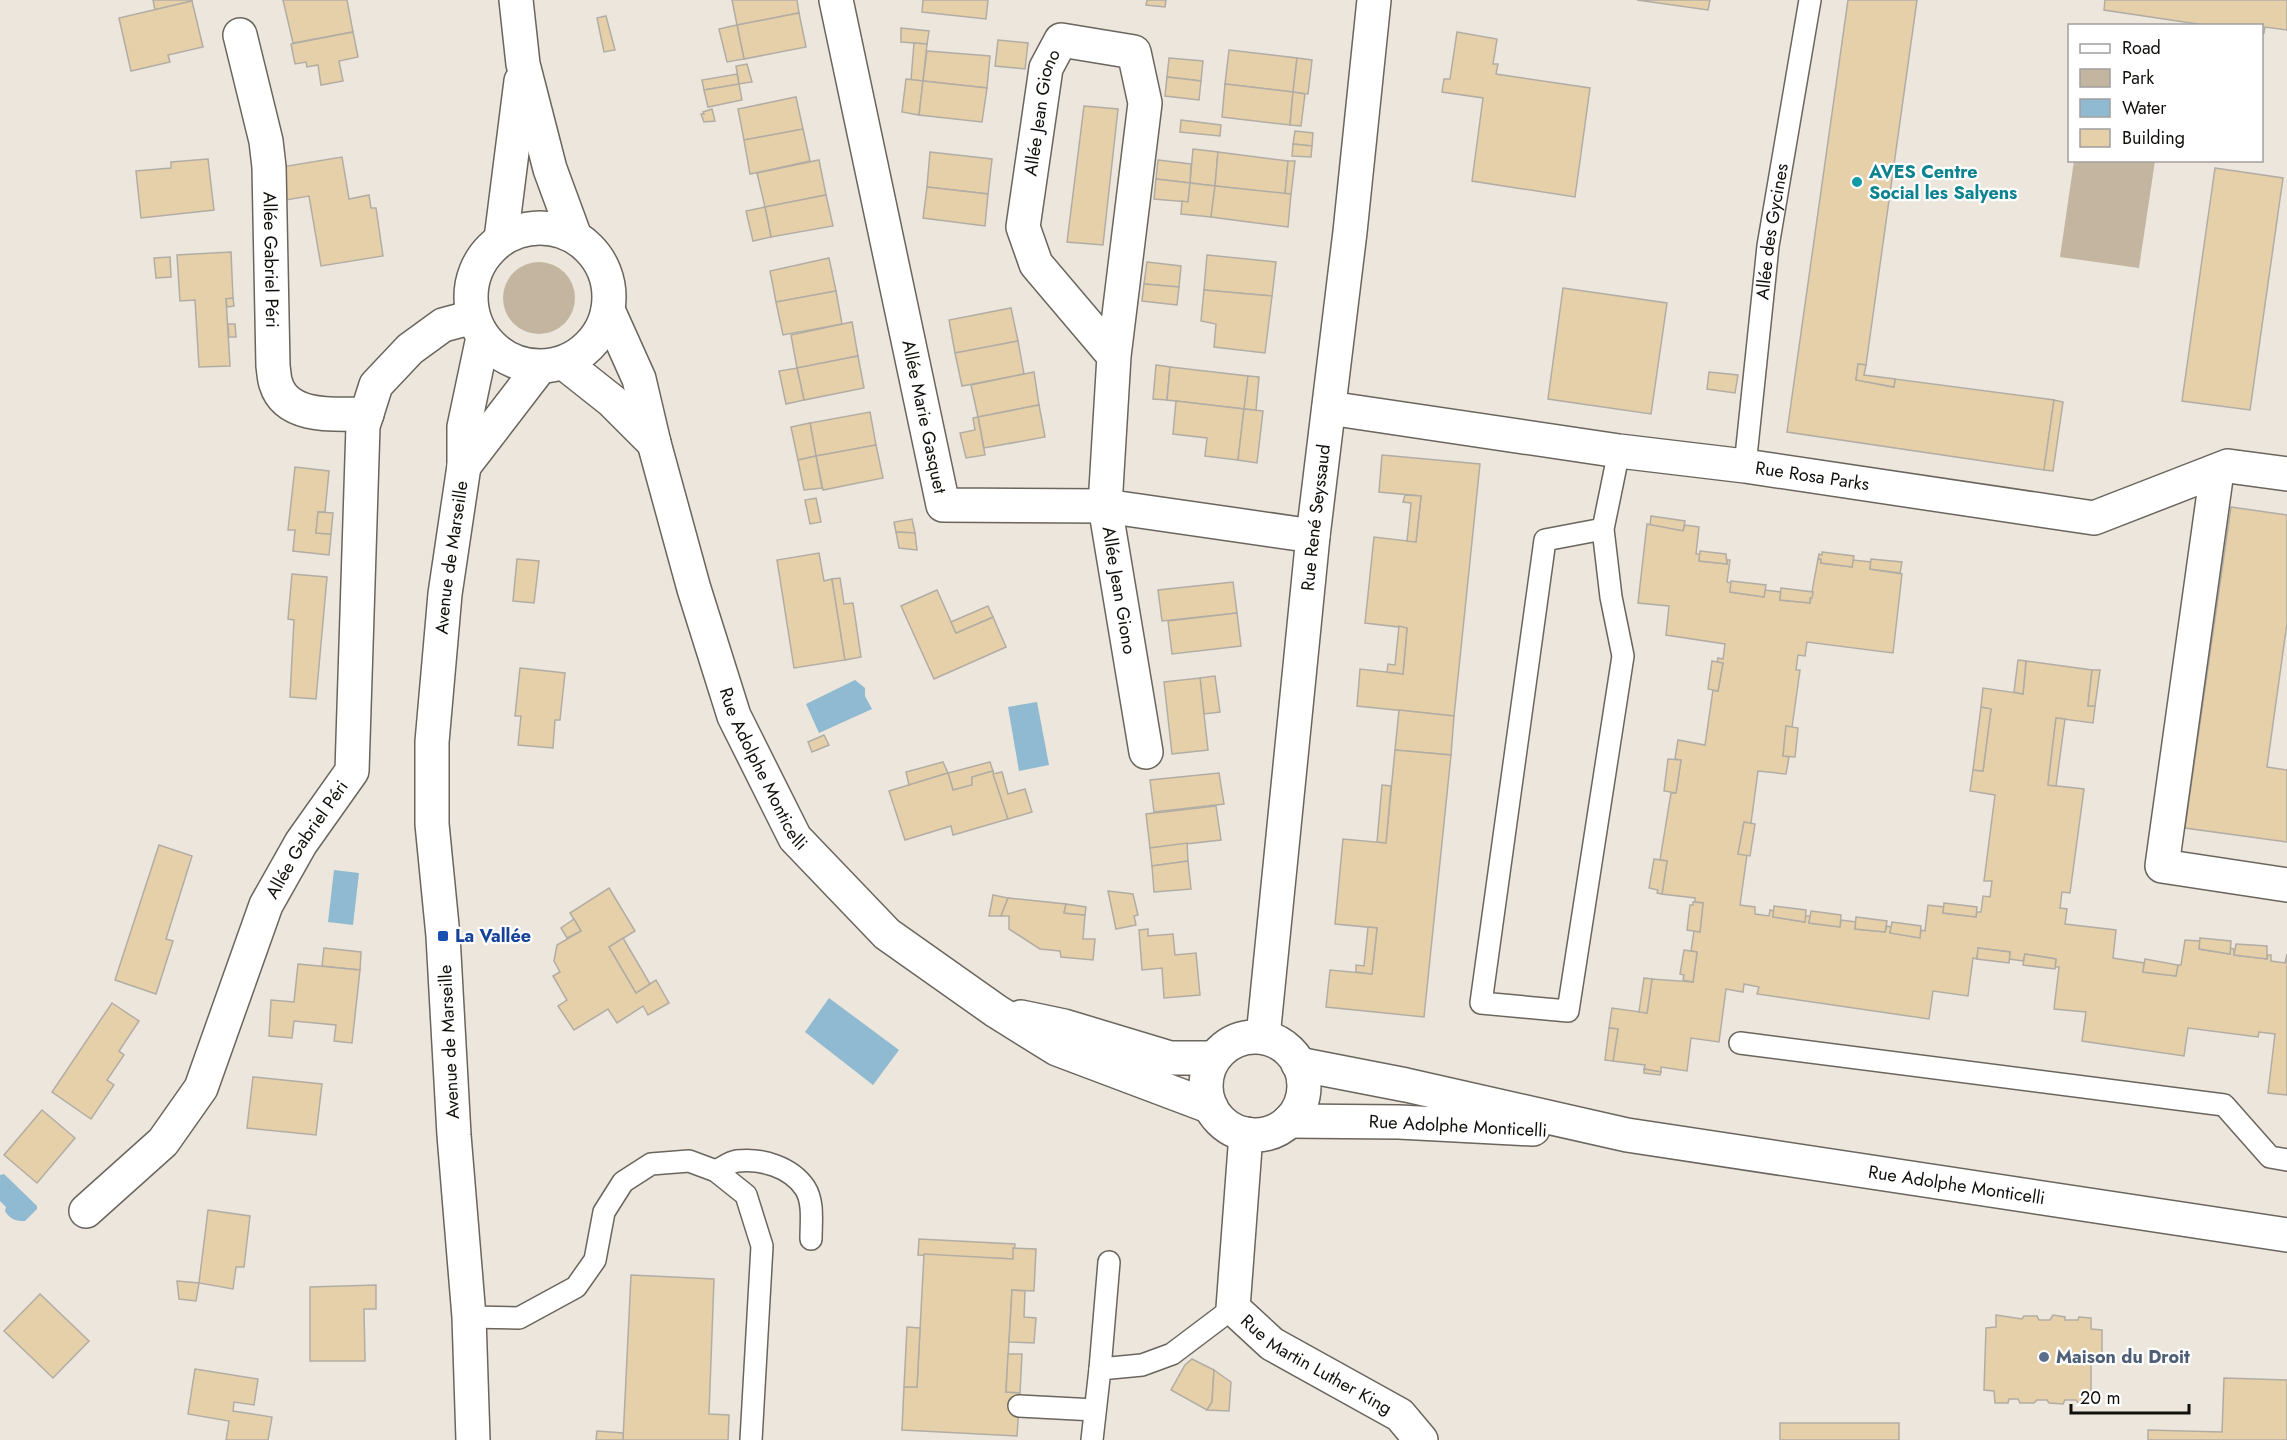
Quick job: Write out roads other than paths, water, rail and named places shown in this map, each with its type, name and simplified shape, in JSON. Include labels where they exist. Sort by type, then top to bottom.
[{"type":"street","points":[[516,0],[523,64],[550,169],[575,237]]},
{"type":"street","name":"Allée Marie Gasquet","points":[[836,0],[943,505],[1106,506],[1313,536]]},
{"type":"street","name":"Rue René Seyssaud","points":[[1263,1037],[1313,536],[1350,232],[1374,0]]},
{"type":"street","name":"Allée Gabriel Péri","points":[[240,35],[266,141],[269,167],[273,366],[277,386],[289,403],[317,413],[367,414]]},
{"type":"street","name":"Allée Jean Giono","points":[[1114,356],[1036,264],[1023,227],[1046,68],[1061,40],[1134,52],[1145,103],[1114,356],[1106,506],[1146,752]]},
{"type":"street","points":[[501,239],[523,64]]},
{"type":"street","points":[[538,227],[558,230],[575,237],[592,251],[603,268],[609,289],[608,310],[600,332],[584,351],[552,365],[518,363],[498,353],[478,327],[470,295],[474,274],[485,254],[501,239],[518,230],[538,227]]},
{"type":"street","name":"Rue Adolphe Monticelli","points":[[608,310],[639,379],[694,589],[734,716],[795,838],[887,934],[996,1011],[1057,1049],[1211,1107],[1220,1120],[1246,1134],[1261,1134],[1276,1130],[1288,1121],[1399,1122],[1627,1135]]},
{"type":"street","name":"Allée Gabriel Péri","points":[[86,1211],[163,1142],[201,1088],[266,905],[301,843],[351,771],[363,426],[376,385],[410,349],[443,325],[478,327]]},
{"type":"street","name":"Avenue de Marseille","points":[[473,1440],[469,1317],[454,1135],[443,936],[432,824],[432,742],[443,617],[464,466],[464,427],[478,327]]},
{"type":"street","name":"Rue Adolphe Monticelli","points":[[552,365],[612,401],[654,443]]},
{"type":"street","name":"Avenue de Marseille","points":[[464,466],[552,365]]},
{"type":"street","name":"Rue Rosa Parks","points":[[1329,408],[2094,518],[2228,466],[2287,474]]},
{"type":"street","points":[[2217,471],[2162,866],[2287,885]]},
{"type":"street","name":"Rue Adolphe Monticelli","points":[[996,1011],[1064,1026],[1170,1058],[1214,1058]]},
{"type":"street","points":[[1211,1107],[1206,1082],[1214,1058],[1236,1040],[1263,1037],[1277,1042],[1289,1052],[1298,1064],[1303,1078],[1303,1094],[1298,1109],[1288,1121]]},
{"type":"street","name":"Rue Adolphe Monticelli","points":[[1298,1064],[1406,1085],[1627,1135],[2287,1235]]},
{"type":"street","name":"Rue Martin Luther King","points":[[1246,1134],[1233,1308],[1272,1344],[1400,1415],[1422,1440]]},
{"type":"lane","name":"Allée des Gycines","points":[[1745,466],[1768,246],[1810,0]]},
{"type":"lane","points":[[1603,529],[1545,540],[1481,1003],[1568,1011],[1623,656],[1611,597],[1603,529],[1619,451]]},
{"type":"lane","points":[[1740,1043],[2224,1105],[2270,1157],[2287,1160]]},
{"type":"lane","points":[[469,1317],[519,1318],[576,1287],[595,1260],[604,1212],[623,1182],[651,1164],[689,1161],[716,1171],[746,1195],[762,1246],[751,1440]]},
{"type":"lane","points":[[716,1171],[735,1161],[754,1161],[775,1165],[791,1173],[806,1189],[812,1210],[811,1239]]},
{"type":"lane","points":[[1092,1440],[1109,1262]]},
{"type":"lane","points":[[1100,1369],[1142,1365],[1172,1354],[1233,1308]]},
{"type":"lane","points":[[1019,1406],[1095,1410]]},
{"type":"water","points":[[855,680],[865,688],[865,696],[872,709],[819,733],[806,704]]},
{"type":"water","points":[[1037,702],[1049,765],[1019,771],[1008,707]]},
{"type":"water","points":[[334,870],[359,873],[353,925],[328,922]]},
{"type":"water","points":[[829,998],[899,1050],[873,1085],[805,1032]]},
{"type":"water","points":[[4,1174],[37,1206],[37,1209],[25,1221],[11,1218],[0,1201],[0,1175]]},
{"type":"place","name":"AVES Centre Social les Salyens","points":[[1857,182]]},
{"type":"place","name":"La Vallée","points":[[443,936]]},
{"type":"place","name":"Maison du Droit","points":[[2044,1357]]}]
